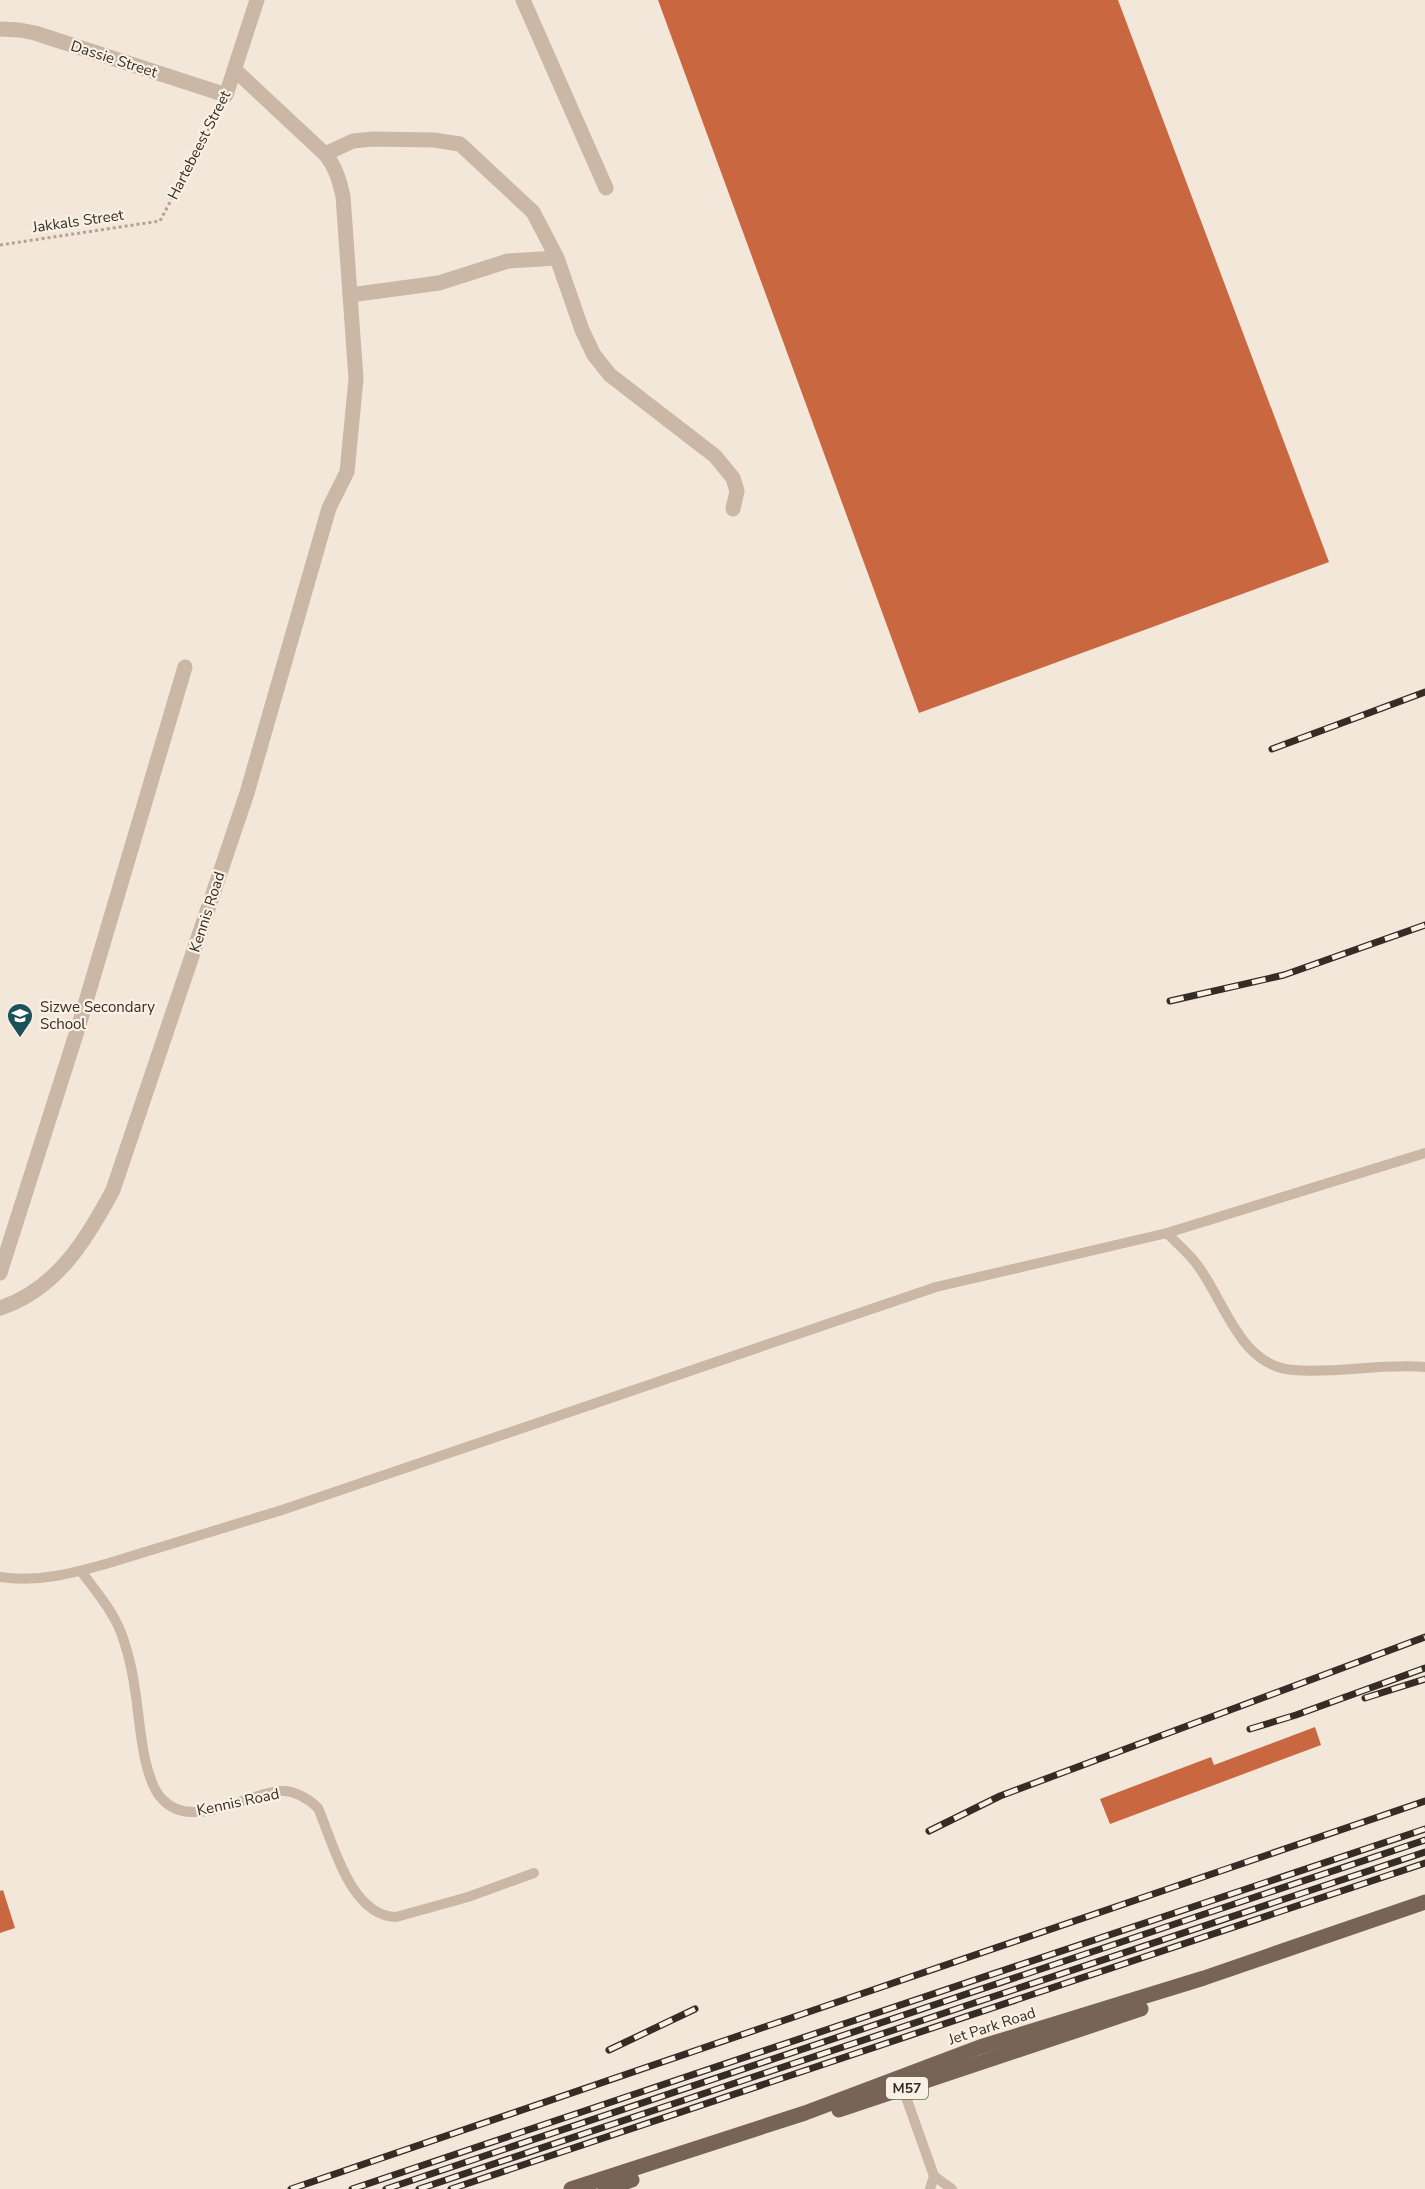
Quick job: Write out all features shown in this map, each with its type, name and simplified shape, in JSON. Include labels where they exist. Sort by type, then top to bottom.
[{"type":"main road","name":"Jet Park Road","points":[[604,2189],[901,2083],[980,2047],[1184,1985],[1425,1902]]},
{"type":"main road","name":"Jet Park Road","points":[[571,2189],[1425,1913]]},
{"type":"street","name":"Hartebeest Street","points":[[226,95],[257,0]]},
{"type":"street","points":[[523,0],[606,188]]},
{"type":"street","name":"Dassie Street","points":[[0,29],[35,33],[226,95]]},
{"type":"street","points":[[235,70],[333,163],[343,196],[350,295],[439,283],[508,261],[557,258]]},
{"type":"street","points":[[325,154],[353,141],[373,139],[434,140],[460,144],[533,212],[557,258],[582,330],[594,355],[610,375],[715,456],[734,478],[737,491],[733,509]]},
{"type":"street","name":"Kennis Road","points":[[0,1308],[19,1302],[31,1294],[73,1256],[113,1190],[247,793],[329,508],[348,472],[356,379],[350,295]]},
{"type":"street","points":[[0,1273],[79,1025],[185,667]]},
{"type":"lane","points":[[0,1577],[20,1580],[81,1571],[282,1510],[936,1287],[1167,1233],[1425,1153]]},
{"type":"lane","points":[[1167,1233],[1198,1265],[1252,1351],[1273,1366],[1291,1370],[1320,1371],[1376,1366],[1425,1367]]},
{"type":"lane","name":"Kennis Road","points":[[81,1571],[119,1627],[135,1690],[142,1748],[157,1792],[169,1805],[193,1813],[281,1791],[308,1799],[318,1808],[351,1887],[367,1905],[387,1917],[396,1917],[468,1897],[534,1873]]},
{"type":"lane","points":[[901,2083],[934,2176],[952,2189]]},
{"type":"lane","points":[[930,2189],[934,2176]]},
{"type":"path","name":"Hartebeest Street","points":[[160,221],[226,95]]},
{"type":"path","name":"Jakkals Street","points":[[0,244],[160,221]]},
{"type":"building","points":[[658,0],[1118,0],[1329,562],[919,713]]},
{"type":"building","points":[[1315,1727],[1321,1745],[1110,1824],[1100,1799],[1211,1757],[1214,1765]]},
{"type":"building","points":[[3,1890],[15,1928],[0,1933],[0,1891]]},
{"type":"railway","points":[[1272,749],[1425,692]]},
{"type":"railway","points":[[1170,1001],[1284,975],[1425,925]]},
{"type":"railway","points":[[929,1831],[1000,1796],[1425,1637]]},
{"type":"railway","points":[[1250,1729],[1296,1715],[1425,1668]]},
{"type":"railway","points":[[1365,1698],[1425,1679]]},
{"type":"railway","points":[[291,2189],[1425,1801]]},
{"type":"railway","points":[[352,2189],[1425,1829]]},
{"type":"railway","points":[[386,2189],[1425,1840]]},
{"type":"railway","points":[[419,2189],[1425,1852]]},
{"type":"railway","points":[[451,2189],[1425,1863]]},
{"type":"railway","points":[[609,2050],[695,2009]]},
{"type":"place","name":"Sizwe Secondary School","points":[[20,1039]]}]
